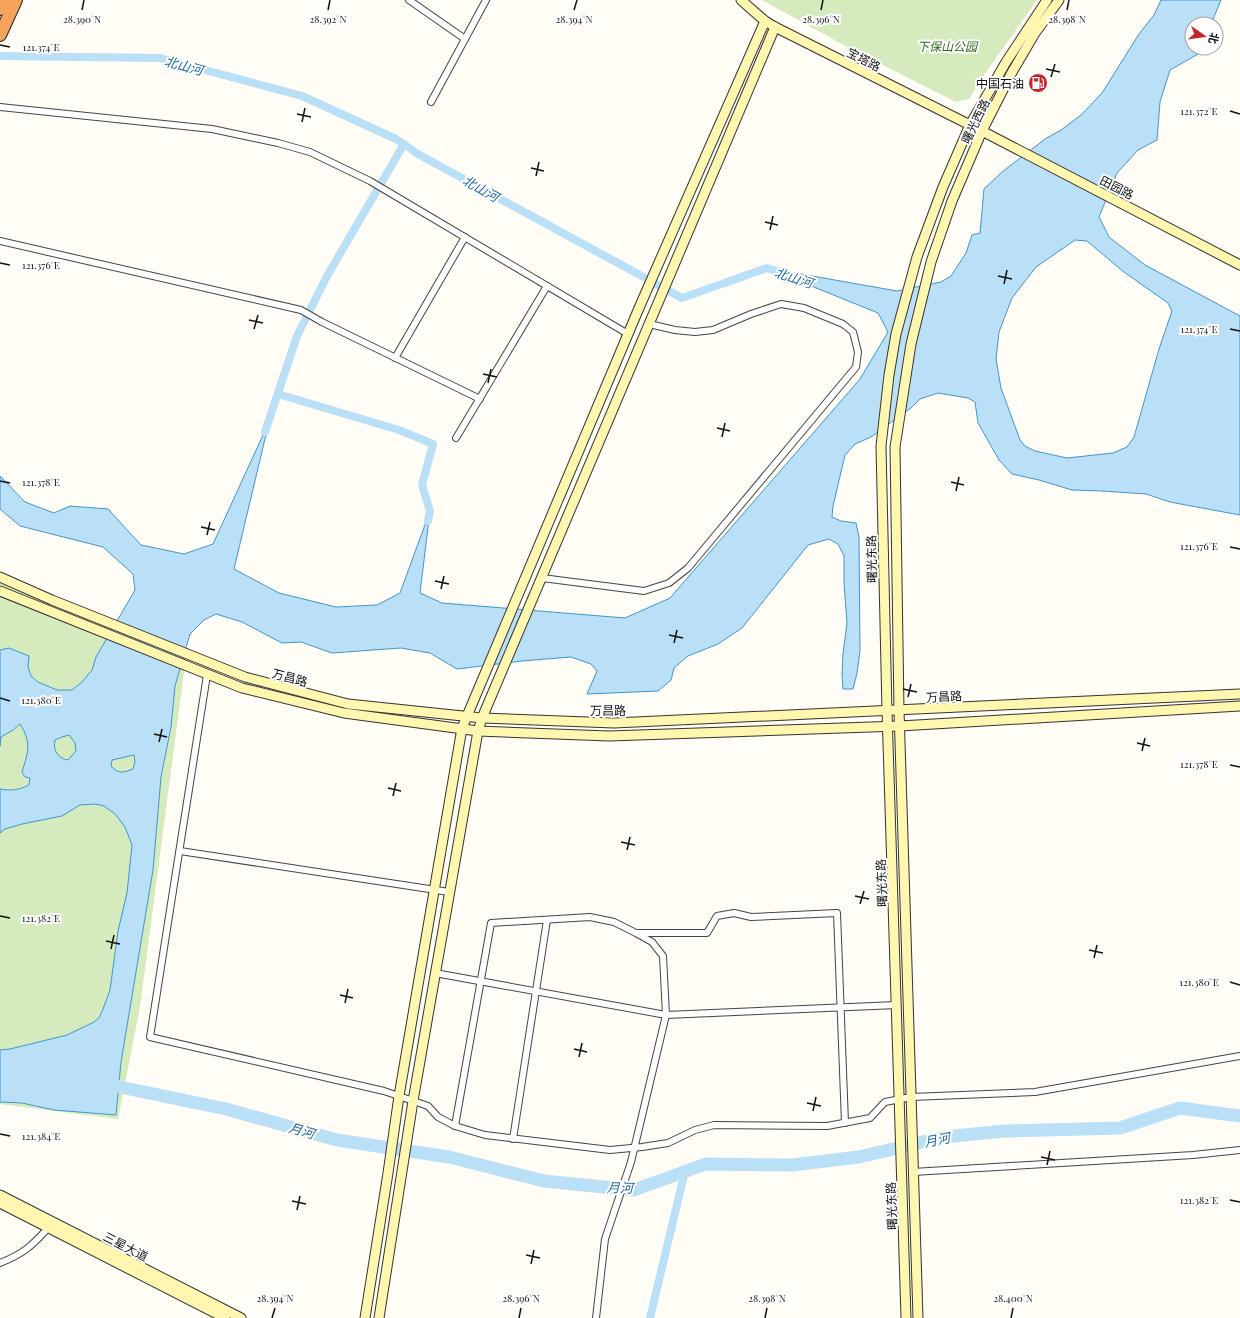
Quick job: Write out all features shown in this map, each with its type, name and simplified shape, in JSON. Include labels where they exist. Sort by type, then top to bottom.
[{"type":"highway","points":[[0,9],[5,0]]},
{"type":"highway","points":[[0,35],[16,0]]},
{"type":"main road","name":"宝塔路","points":[[741,0],[765,21],[775,27],[982,131]]},
{"type":"main road","name":"曙光西路","points":[[880,446],[896,334],[917,257],[943,187],[970,125],[1006,62],[1046,0]]},
{"type":"main road","name":"曙光西路","points":[[895,447],[910,344],[931,262],[952,201],[982,131],[1011,74],[1035,33],[1059,0]]},
{"type":"main road","points":[[365,1318],[396,1114],[462,728],[639,308],[765,21]]},
{"type":"main road","points":[[379,1318],[410,1117],[478,731],[496,683],[542,578],[775,27]]},
{"type":"main road","name":"田园路","points":[[982,131],[1240,265]]},
{"type":"main road","name":"曙光东路","points":[[880,446],[906,1318]]},
{"type":"main road","name":"曙光东路","points":[[895,447],[900,726],[918,1318]]},
{"type":"main road","name":"万昌路","points":[[0,577],[245,677],[348,704],[482,718],[614,723],[1240,694]]},
{"type":"main road","name":"万昌路","points":[[0,591],[196,671],[242,688],[344,714],[478,731],[609,736],[900,726],[1240,706]]},
{"type":"main road","name":"三星大道","points":[[0,1195],[241,1318]]},
{"type":"main road","name":"三星大道","points":[[0,1203],[225,1318]]},
{"type":"street","points":[[409,0],[465,38]]},
{"type":"street","points":[[431,102],[486,0]]},
{"type":"street","points":[[0,107],[212,129],[278,143],[310,152],[370,181],[628,334]]},
{"type":"street","points":[[396,358],[465,237]]},
{"type":"street","points":[[0,242],[301,310],[322,322],[480,399]]},
{"type":"street","points":[[456,438],[547,286]]},
{"type":"street","points":[[542,578],[644,592],[669,583],[688,568],[856,367],[858,352],[853,332],[843,324],[804,308],[781,304],[751,314],[713,330],[695,332],[675,330],[649,324]]},
{"type":"street","points":[[208,675],[150,1037],[384,1091],[428,1106],[438,1117],[455,1126],[485,1135],[610,1150],[668,1143],[695,1130],[714,1125],[827,1126],[870,1118],[885,1102],[911,1097],[1035,1092],[1240,1056]]},
{"type":"street","points":[[180,852],[449,892]]},
{"type":"street","points":[[636,933],[707,933],[717,916],[734,913],[751,918],[837,913],[845,1123]]},
{"type":"street","points":[[455,1126],[491,923],[590,917],[614,922],[652,942],[663,956],[666,1015],[635,1148],[605,1240],[596,1318]]},
{"type":"street","points":[[513,1139],[547,920]]},
{"type":"street","points":[[435,973],[666,1015],[897,1004]]},
{"type":"street","points":[[913,1172],[1193,1155],[1240,1150]]},
{"type":"street","points":[[0,1263],[31,1247],[48,1228]]},
{"type":"green space","name":"下保山公园","points":[[762,0],[1037,0],[984,75],[969,99],[956,102],[851,49]]},
{"type":"green space","points":[[0,582],[186,657],[140,1007],[118,1119],[0,1104]]},
{"type":"water","points":[[1161,0],[1221,0],[1214,16],[1184,16],[1184,56],[1194,56],[1170,70],[1160,102],[1157,140],[1138,150],[1117,173],[1099,217],[1109,237],[1145,265],[1240,316],[1240,515],[1170,502],[1146,494],[1072,490],[1012,474],[999,460],[978,423],[975,402],[968,398],[938,393],[920,399],[911,408],[871,437],[855,444],[845,455],[833,506],[832,517],[841,521],[856,523],[859,537],[860,651],[853,689],[843,689],[842,675],[847,623],[844,583],[844,556],[838,544],[829,539],[808,545],[742,628],[718,644],[688,656],[674,668],[671,680],[658,691],[587,694],[597,671],[591,664],[571,657],[457,669],[430,653],[401,648],[332,653],[301,642],[282,643],[242,622],[216,614],[204,620],[190,634],[175,686],[171,727],[161,777],[153,870],[121,1062],[116,1115],[54,1110],[22,1103],[0,1102],[0,1050],[10,1049],[67,1035],[99,1018],[110,990],[118,931],[127,893],[132,845],[125,827],[115,814],[104,806],[95,804],[80,805],[62,816],[22,824],[5,829],[0,833],[0,789],[11,790],[22,788],[29,785],[30,778],[25,777],[22,772],[28,748],[24,731],[20,724],[1,737],[0,746],[0,650],[9,648],[29,656],[28,667],[31,676],[38,682],[57,690],[72,690],[82,682],[92,670],[96,657],[135,590],[133,574],[103,547],[20,526],[0,509],[0,476],[25,502],[54,513],[70,506],[108,509],[141,545],[184,554],[213,544],[269,422],[234,569],[279,593],[336,607],[377,605],[400,593],[430,511],[420,593],[442,603],[625,618],[670,598],[860,379],[888,332],[878,313],[767,268],[897,291],[941,282],[951,276],[966,253],[972,235],[980,233],[984,189],[1002,172],[1045,139],[1061,130],[1081,115],[1102,93],[1139,34],[1154,15]],"holes":[[[1075,240],[1087,241],[1124,272],[1168,303],[1172,311],[1159,349],[1134,437],[1127,447],[1113,453],[1067,458],[1035,451],[1025,446],[1020,440],[1001,388],[996,359],[999,332],[1012,298],[1036,267]],[[69,735],[75,743],[76,751],[68,760],[61,757],[55,750],[55,740]],[[134,755],[135,762],[133,769],[121,772],[111,766],[112,760]]]},
{"type":"waterway","name":"北山河","points":[[0,56],[160,58],[302,96],[396,139],[418,154],[682,298],[767,268],[777,271]]},
{"type":"waterway","points":[[265,432],[297,336],[327,276],[404,144]]},
{"type":"waterway","points":[[278,394],[399,430],[433,444],[422,485],[430,511],[428,521]]},
{"type":"waterway","name":"月河","points":[[101,1083],[226,1109],[337,1140],[449,1157],[544,1181],[634,1190],[706,1164],[792,1165],[859,1157],[944,1137],[1004,1131],[1120,1128],[1180,1108],[1240,1116]]},
{"type":"waterway","points":[[650,1318],[685,1171]]},
{"type":"place","name":"中国石油","points":[[1038,83]]}]
